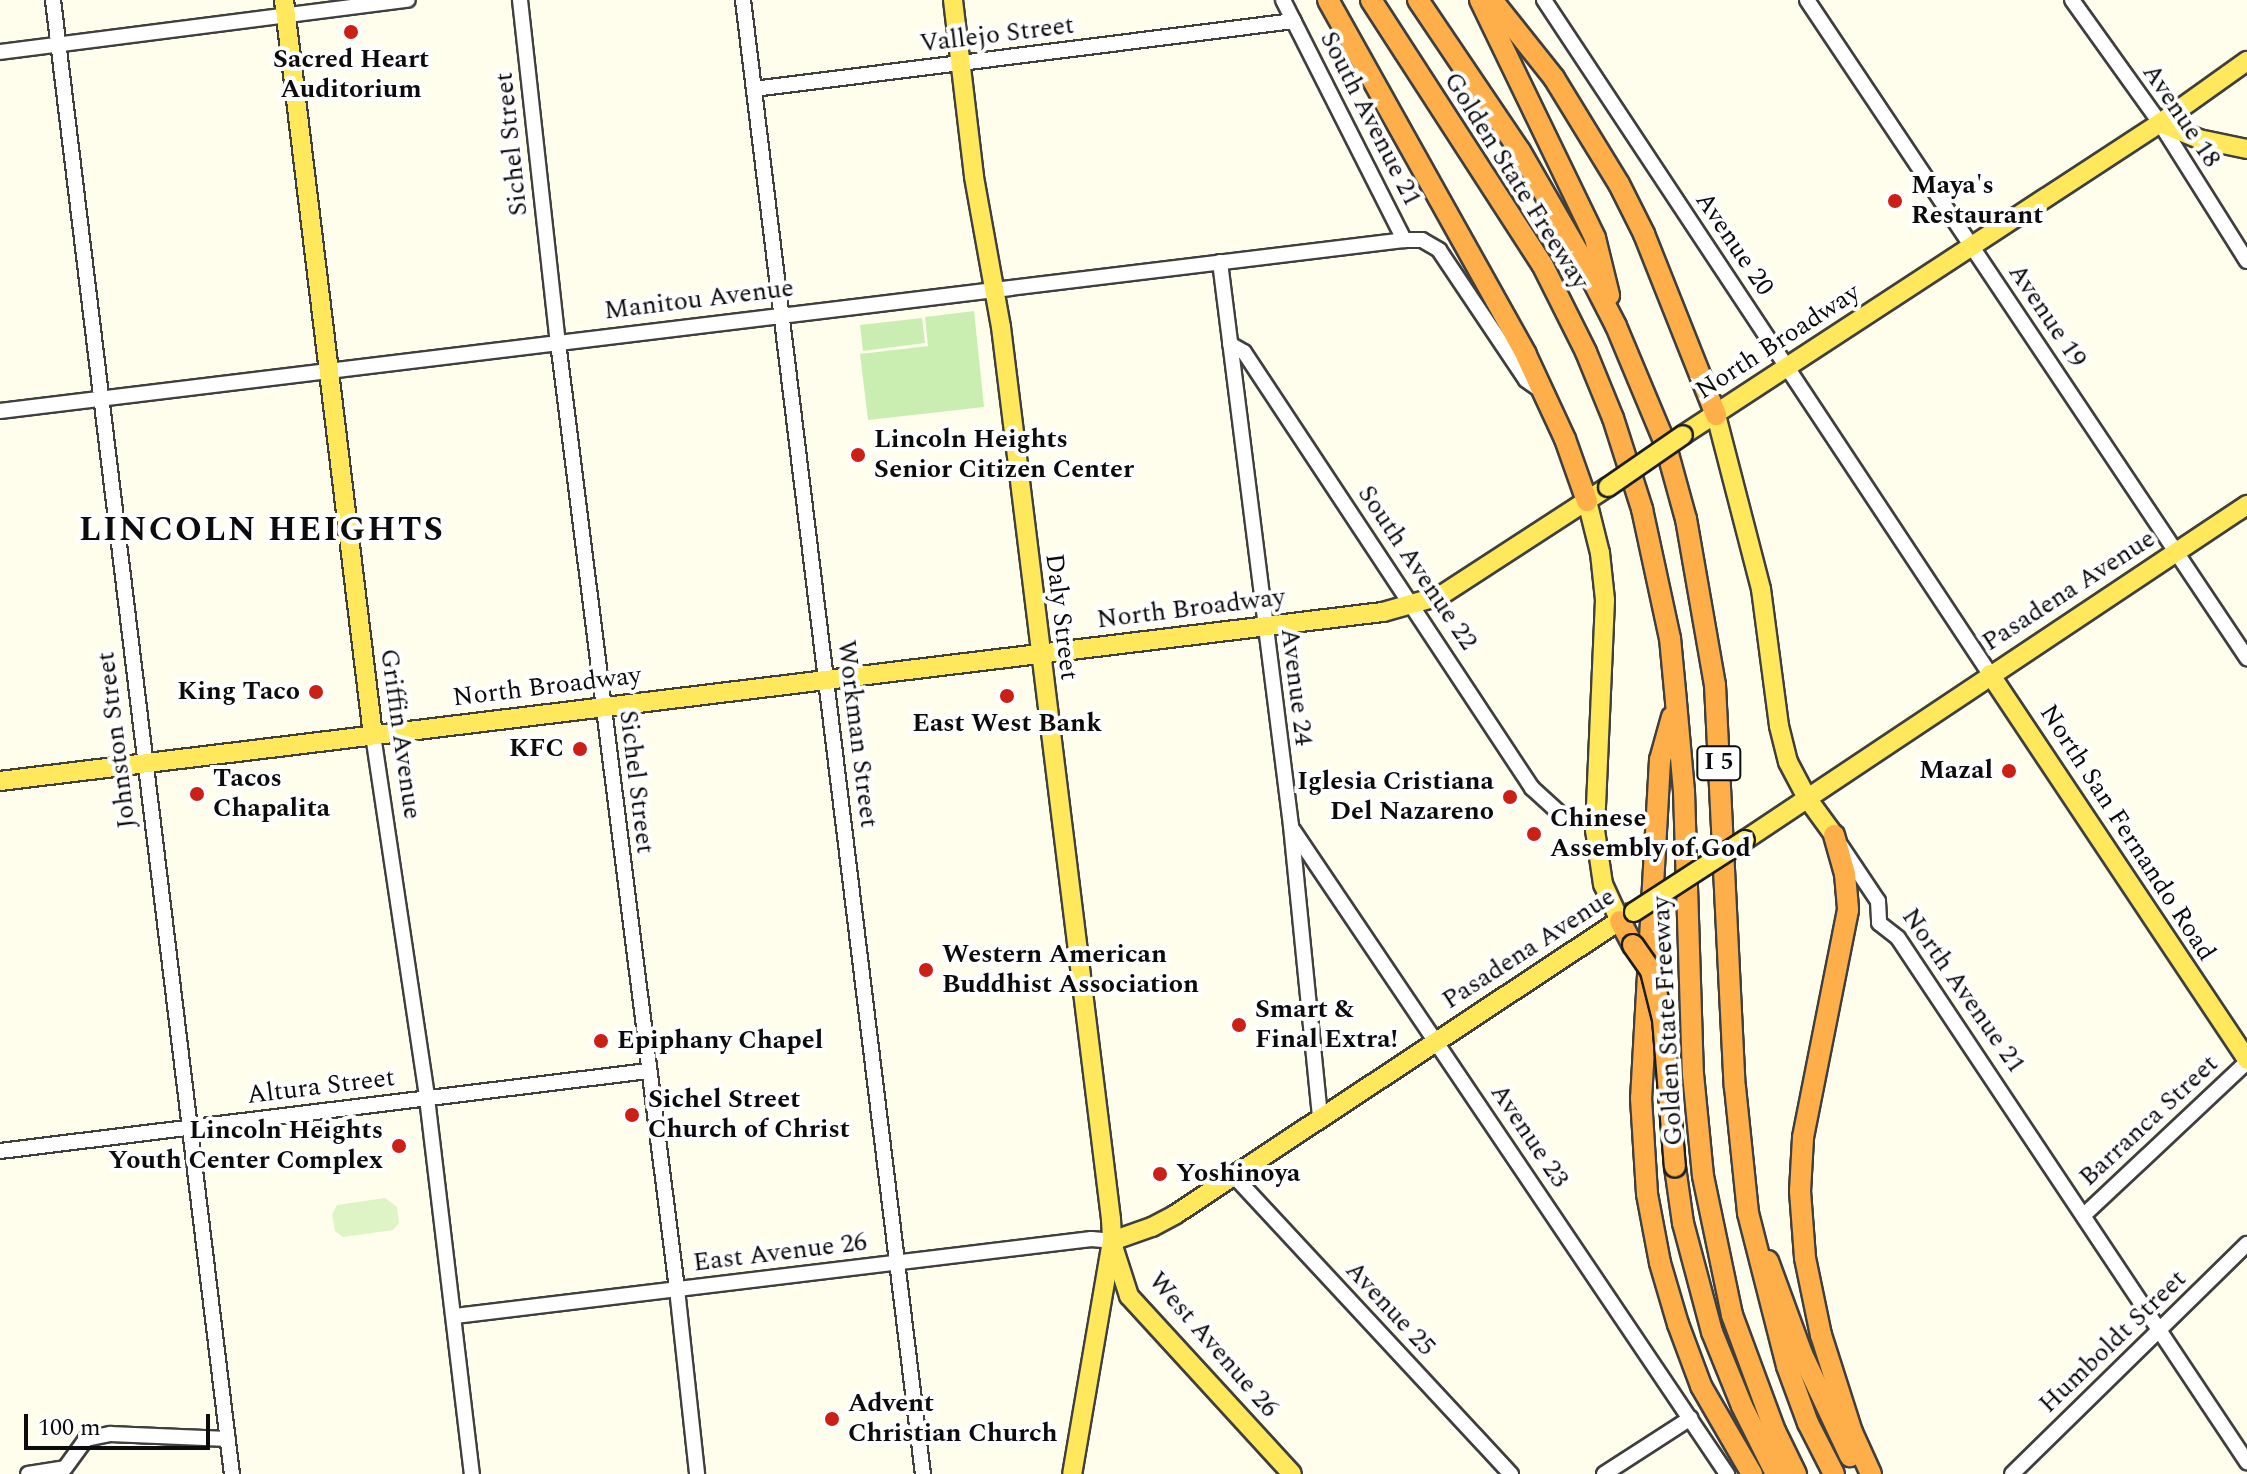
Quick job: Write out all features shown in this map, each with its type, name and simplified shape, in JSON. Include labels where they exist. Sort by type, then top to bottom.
[{"type":"highway","points":[[1328,0],[1526,355],[1565,439],[1587,501]]},
{"type":"highway","name":"Golden State Freeway","points":[[1371,0],[1509,208],[1542,264],[1586,352],[1613,418],[1642,509],[1670,638],[1676,702],[1684,791],[1693,1074],[1703,1176],[1732,1315],[1775,1431],[1796,1474]]},
{"type":"highway","name":"Golden State Freeway","points":[[1418,0],[1520,151],[1616,326],[1665,443],[1686,519],[1715,685],[1735,1087],[1748,1213],[1787,1366],[1808,1423],[1834,1474]]},
{"type":"highway","points":[[1480,0],[1595,238],[1616,326]]},
{"type":"highway","points":[[1492,0],[1554,78],[1619,184],[1644,234],[1716,415]]},
{"type":"highway","points":[[1676,702],[1659,775],[1641,1098],[1647,1194],[1660,1263],[1682,1336],[1701,1386],[1752,1474]]},
{"type":"highway","points":[[1834,835],[1845,874],[1848,910],[1803,1138],[1800,1191],[1805,1258],[1821,1335],[1852,1432],[1871,1474]]},
{"type":"highway","points":[[1627,917],[1633,945],[1651,971],[1663,1019],[1675,1167],[1683,1223],[1712,1332],[1776,1474]]},
{"type":"highway","points":[[1748,1213],[1802,1354],[1859,1474]]},
{"type":"main road","name":"Daly Street","points":[[953,0],[974,177],[995,288],[1112,1241]]},
{"type":"main road","name":"Griffin Avenue","points":[[285,8],[373,735]]},
{"type":"main road","name":"North Broadway","points":[[0,781],[1414,605],[1440,596],[1587,501],[2160,123],[2247,61]]},
{"type":"main road","points":[[2160,123],[2199,139],[2247,149]]},
{"type":"main road","name":"North Avenue 21","points":[[1716,415],[1761,589],[1779,726],[1788,762],[1807,798],[1834,835]]},
{"type":"main road","points":[[1587,501],[1600,553],[1605,600],[1596,841],[1603,884],[1627,917]]},
{"type":"main road","name":"Pasadena Avenue","points":[[1112,1241],[1152,1227],[1234,1176],[2247,505]]},
{"type":"main road","name":"North San Fernando Road","points":[[1990,674],[2247,1061]]},
{"type":"main road","points":[[1072,1474],[1112,1241]]},
{"type":"main road","name":"West Avenue 26","points":[[1112,1241],[1129,1296],[1292,1474]]},
{"type":"street","name":"Johnston Street","points":[[53,0],[103,398],[143,763],[232,1474]]},
{"type":"street","points":[[0,52],[285,8],[408,0]]},
{"type":"street","name":"Sichel Street","points":[[520,0],[558,342],[677,1289],[697,1474]]},
{"type":"street","name":"Workman Street","points":[[743,0],[923,1474]]},
{"type":"street","name":"South Avenue 21","points":[[1283,0],[1404,240],[1422,240],[1439,250],[1526,380],[1543,391]]},
{"type":"street","name":"Avenue 20","points":[[1544,0],[1990,674]]},
{"type":"street","name":"Avenue 19","points":[[1807,0],[2247,658]]},
{"type":"street","name":"Avenue 18","points":[[2072,0],[2160,123],[2247,261]]},
{"type":"street","name":"Vallejo Street","points":[[754,89],[1294,21]]},
{"type":"street","name":"Manitou Avenue","points":[[0,411],[1404,240]]},
{"type":"street","name":"Avenue 24","points":[[1220,262],[1291,826],[1320,1118]]},
{"type":"street","name":"South Avenue 22","points":[[1230,344],[1244,352],[1414,605],[1532,788],[1565,818]]},
{"type":"street","name":"Griffin Avenue","points":[[373,735],[427,1098],[472,1474]]},
{"type":"street","name":"Avenue 23","points":[[1291,826],[1727,1474]]},
{"type":"street","name":"North Avenue 21","points":[[1834,835],[1878,901],[1879,923],[1898,938],[2247,1462]]},
{"type":"street","name":"Barranca Street","points":[[2084,1215],[2247,1061]]},
{"type":"street","name":"Altura Street","points":[[0,1151],[648,1071]]},
{"type":"street","name":"Avenue 25","points":[[1234,1176],[1511,1474]]},
{"type":"street","name":"East Avenue 26","points":[[455,1316],[1092,1239],[1112,1241]]},
{"type":"street","name":"Humboldt Street","points":[[2012,1474],[2247,1244]]},
{"type":"street","points":[[1604,1474],[1691,1418]]},
{"type":"street","points":[[28,1474],[65,1468],[86,1439],[110,1434],[228,1439]]},
{"type":"green space","points":[[974,311],[984,407],[868,420],[860,354],[928,346],[925,317]]},
{"type":"green space","points":[[922,318],[925,343],[863,351],[860,325]]},
{"type":"green space","points":[[385,1198],[397,1207],[399,1223],[393,1230],[343,1237],[335,1231],[332,1214],[337,1205]]},
{"type":"place","name":"Sacred Heart Auditorium","points":[[351,32]]},
{"type":"place","name":"Maya's Restaurant","points":[[1895,201]]},
{"type":"place","name":"Lincoln Heights Senior Citizen Center","points":[[858,455]]},
{"type":"place","name":"King Taco","points":[[316,692]]},
{"type":"place","name":"East West Bank","points":[[1007,696]]},
{"type":"place","name":"KFC","points":[[580,749]]},
{"type":"place","name":"Mazal","points":[[2009,771]]},
{"type":"place","name":"Tacos Chapalita","points":[[197,794]]},
{"type":"place","name":"Iglesia Cristiana Del Nazareno","points":[[1510,797]]},
{"type":"place","name":"Chinese Assembly of God","points":[[1534,834]]},
{"type":"place","name":"Western American Buddhist Association","points":[[926,970]]},
{"type":"place","name":"Smart & Final Extra!","points":[[1239,1025]]},
{"type":"place","name":"Epiphany Chapel","points":[[601,1041]]},
{"type":"place","name":"Sichel Street Church of Christ","points":[[632,1115]]},
{"type":"place","name":"Lincoln Heights Youth Center Complex","points":[[399,1146]]},
{"type":"place","name":"Yoshinoya","points":[[1160,1174]]},
{"type":"place","name":"Advent Christian Church","points":[[832,1419]]},
{"type":"district","name":"LINCOLN HEIGHTS","points":[[262,531]]}]
